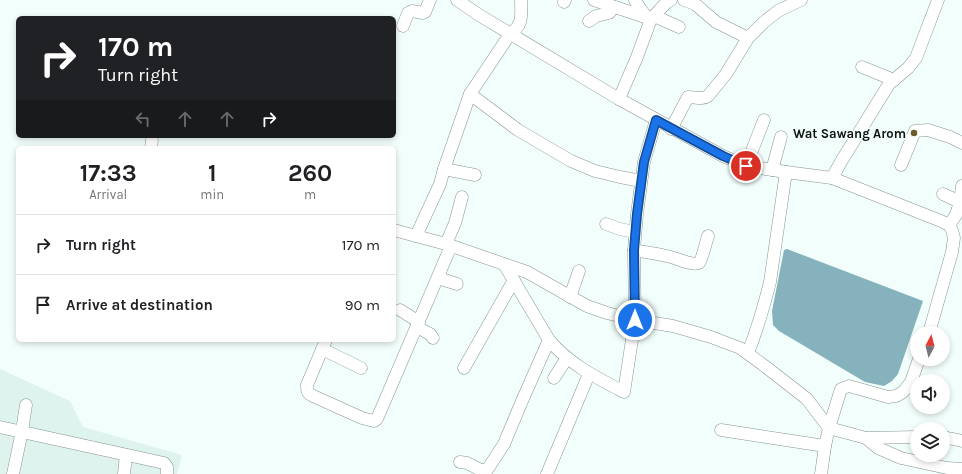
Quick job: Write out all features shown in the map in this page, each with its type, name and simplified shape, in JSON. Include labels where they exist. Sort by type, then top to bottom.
[{"type":"street","points":[[403,26],[408,13],[412,11],[425,12],[430,0]]},
{"type":"street","points":[[457,0],[510,34],[619,99],[671,129],[723,156],[746,166],[832,178],[949,225],[954,238],[952,252],[931,326]]},
{"type":"street","points":[[416,236],[440,184],[444,168],[470,94],[510,34],[517,29],[521,21],[521,0]]},
{"type":"street","points":[[594,0],[679,27]]},
{"type":"street","points":[[635,0],[650,18]]},
{"type":"street","points":[[619,99],[637,57],[650,18],[671,0]]},
{"type":"street","points":[[684,0],[695,4],[716,22],[748,38]]},
{"type":"street","points":[[671,129],[688,97],[705,98],[708,96],[726,74],[748,38],[778,11],[801,0]]},
{"type":"street","points":[[832,178],[889,84],[908,68],[916,58],[938,0]]},
{"type":"street","points":[[589,21],[596,16],[609,13],[614,7]]},
{"type":"street","points":[[862,67],[894,80]]},
{"type":"street","points":[[470,94],[518,130],[557,148],[571,161],[595,171],[641,181]]},
{"type":"street","points":[[504,264],[554,347],[589,374],[624,392],[635,320],[634,250],[637,214],[644,162],[656,120]]},
{"type":"street","points":[[746,166],[764,120]]},
{"type":"street","points":[[901,165],[915,131],[928,130],[950,137],[962,143]]},
{"type":"street","points":[[772,170],[781,137]]},
{"type":"street","points":[[444,168],[475,175]]},
{"type":"street","points":[[748,353],[760,320],[770,282],[786,172]]},
{"type":"street","points":[[949,225],[956,215],[961,202],[962,186]]},
{"type":"street","points":[[943,194],[961,202]]},
{"type":"street","points":[[361,368],[324,344],[307,385],[308,393],[362,418],[374,421],[377,419],[438,278],[462,197]]},
{"type":"street","points":[[606,224],[620,229],[636,232]]},
{"type":"street","points":[[396,231],[449,245],[527,272],[586,306],[606,313],[635,320],[673,326],[711,337],[740,348],[807,399],[829,428],[866,438],[910,437]]},
{"type":"street","points":[[634,250],[668,256],[695,264],[699,262],[702,257],[708,236]]},
{"type":"street","points":[[570,297],[579,271]]},
{"type":"street","points":[[438,278],[457,284]]},
{"type":"street","points":[[464,368],[514,280]]},
{"type":"street","points":[[400,310],[433,338]]},
{"type":"street","points":[[460,462],[467,463],[481,470],[487,470],[504,444],[549,340]]},
{"type":"street","points":[[554,378],[567,358]]},
{"type":"street","points":[[820,474],[829,428],[841,389],[849,386],[888,397],[896,396],[903,392],[911,382],[917,366]]},
{"type":"street","points":[[547,474],[589,374]]},
{"type":"street","points":[[13,474],[26,405]]},
{"type":"street","points":[[0,427],[164,463],[167,467],[167,474]]},
{"type":"street","points":[[720,430],[825,446]]},
{"type":"street","points":[[866,438],[878,448],[901,458],[947,468],[962,469]]},
{"type":"street","points":[[950,438],[962,441]]},
{"type":"street","points":[[124,474],[126,455]]},
{"type":"shaded area","points":[[0,369],[70,401],[83,427],[182,455],[177,474],[0,474]]},
{"type":"water","points":[[787,249],[923,301],[914,326],[910,326],[910,339],[898,374],[892,381],[884,386],[865,382],[779,331],[773,325],[772,311],[784,250]]},
{"type":"place","name":"Wat Sawang Arom","points":[[914,133]]},
{"type":"route","points":[[635,320],[634,250],[637,214],[644,162],[656,120],[723,156],[746,166]]}]
